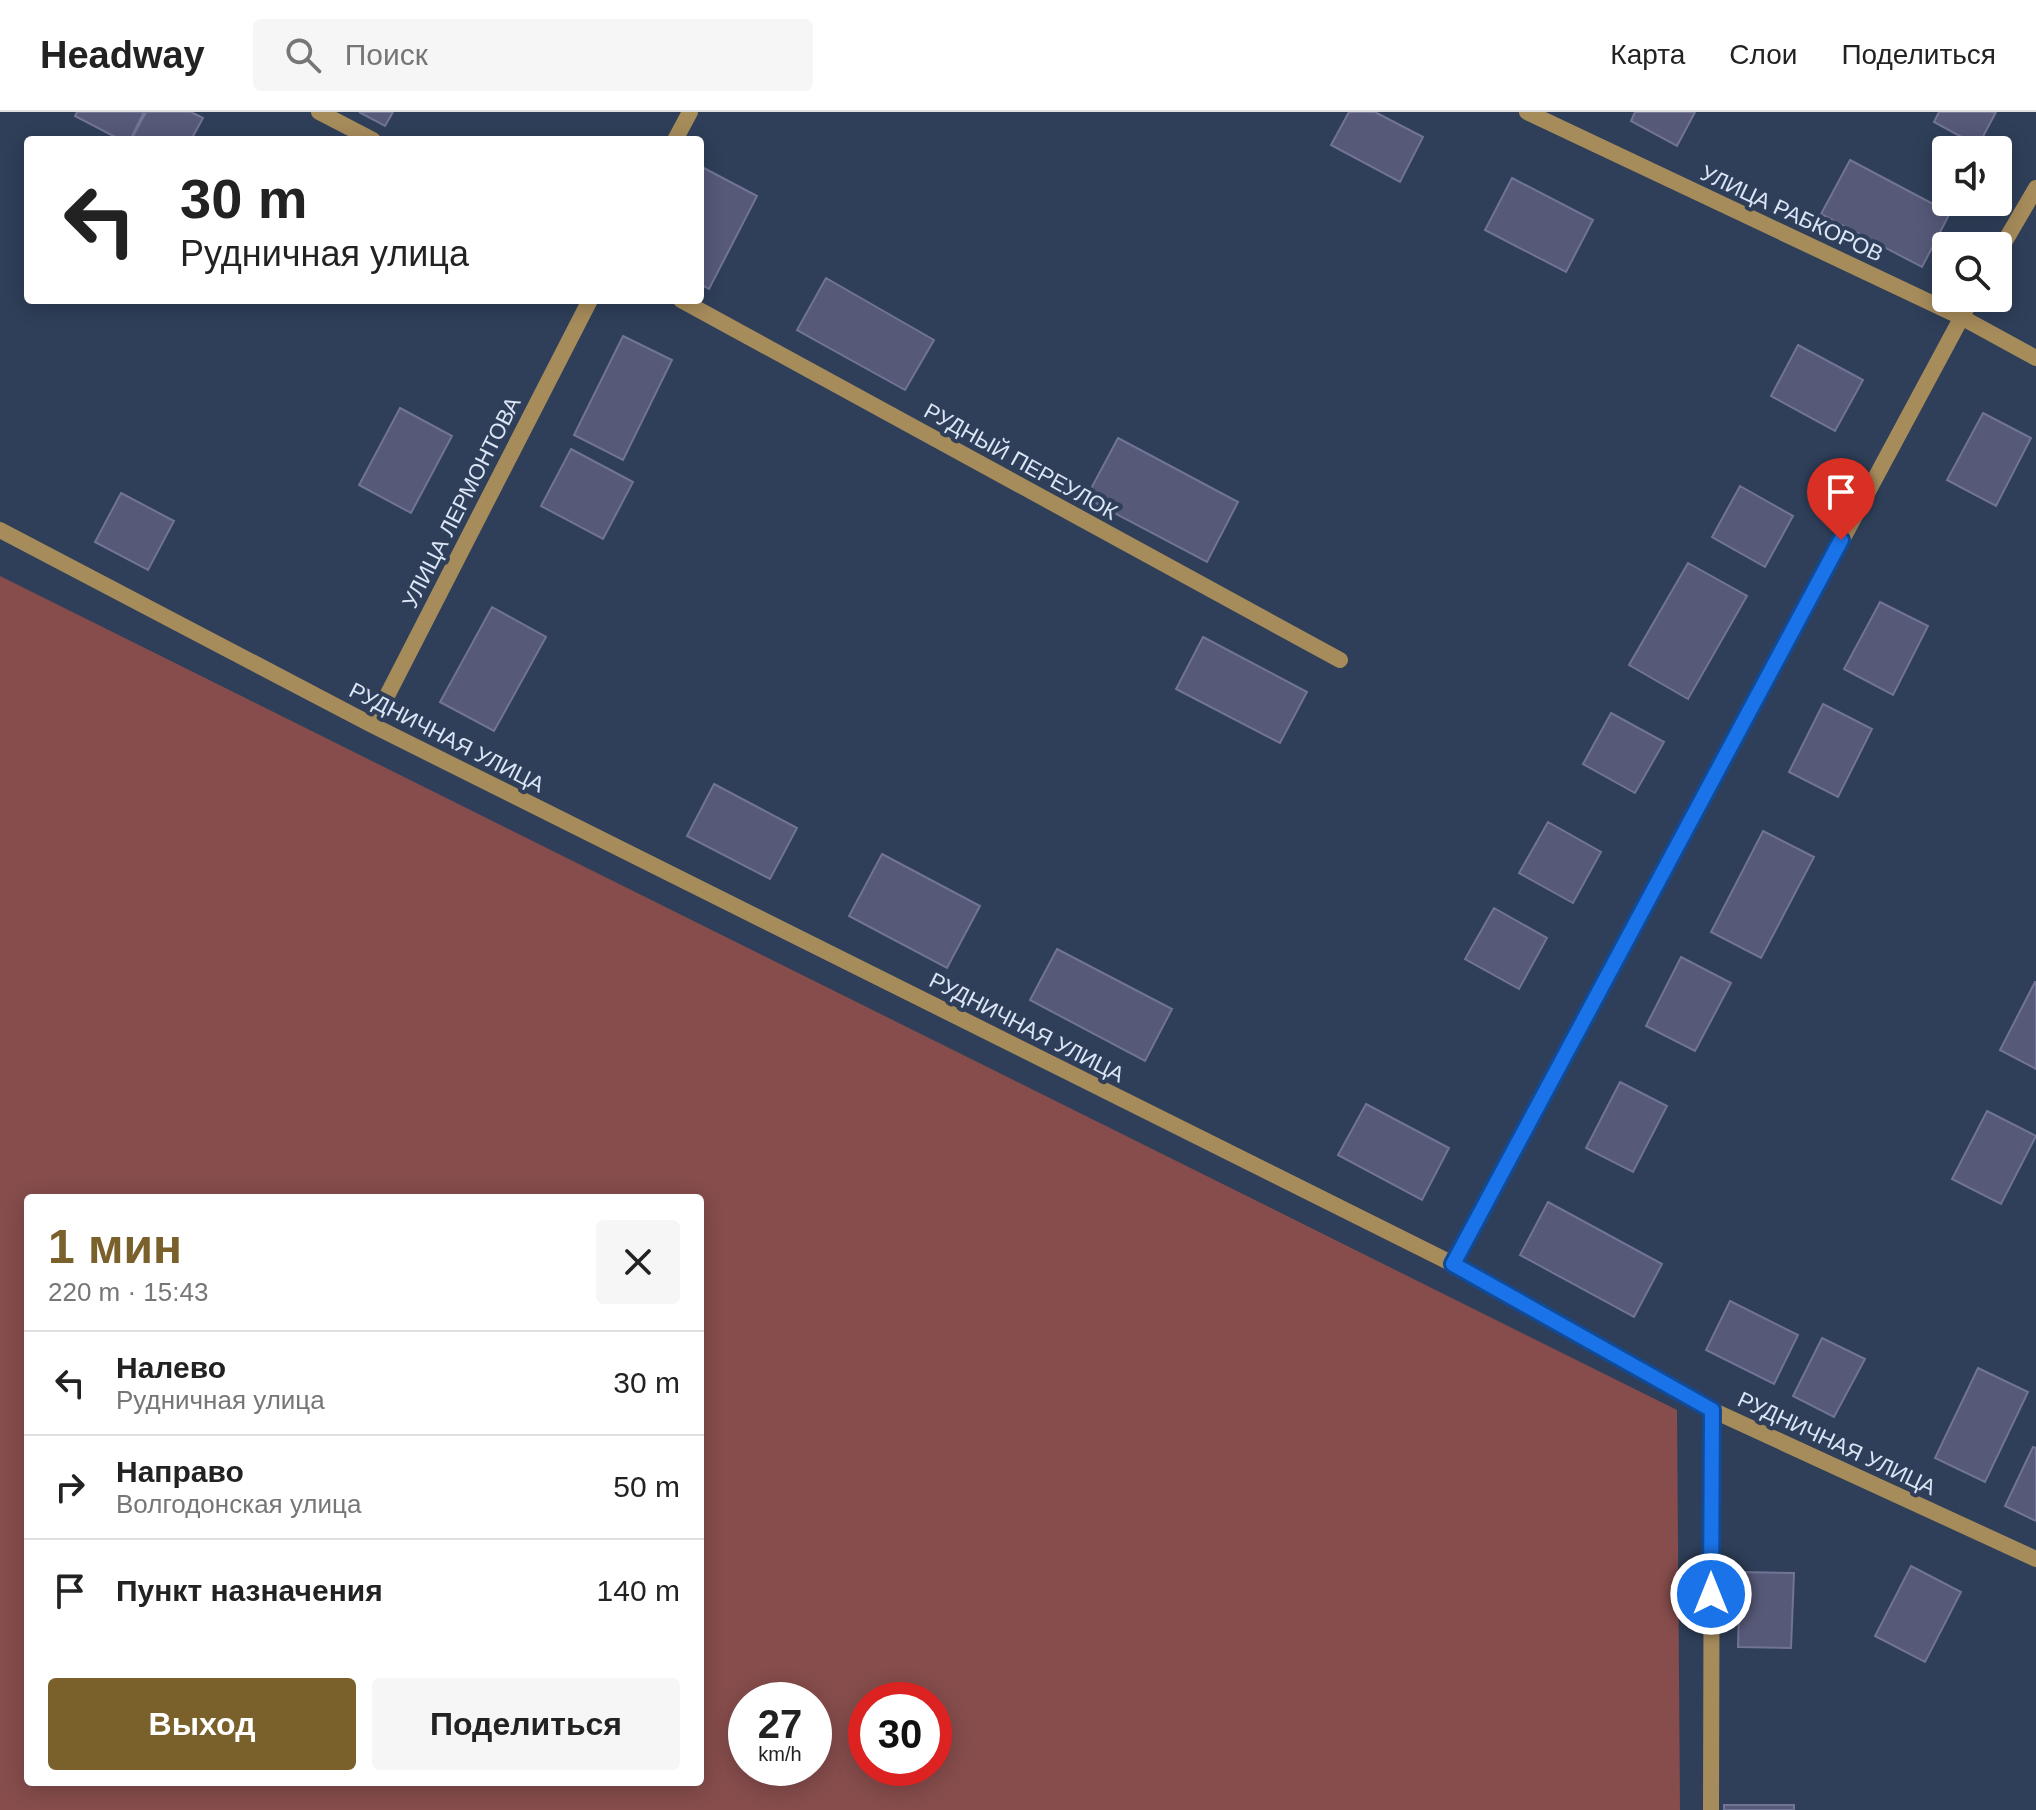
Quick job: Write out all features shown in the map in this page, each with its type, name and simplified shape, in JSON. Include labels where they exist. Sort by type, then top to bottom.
[{"type":"street","points":[[319,112],[365,136]]},
{"type":"street","points":[[677,136],[690,112]]},
{"type":"street","name":"УЛИЦА РАБКОРОВ","points":[[1527,112],[1961,317],[2036,358]]},
{"type":"street","points":[[2010,232],[2036,188]]},
{"type":"street","name":"УЛИЦА ЛЕРМОНТОВА","points":[[372,725],[588,304]]},
{"type":"street","name":"РУДНЫЙ ПЕРЕУЛОК","points":[[688,304],[1340,660]]},
{"type":"street","points":[[1453,1264],[1964,312]]},
{"type":"street","name":"РУДНИЧНАЯ УЛИЦА","points":[[0,530],[372,725],[1453,1264],[1712,1410],[2036,1559]]},
{"type":"street","points":[[1711,1810],[1712,1410]]},
{"type":"shaded area","points":[[0,576],[1677,1410],[1680,1810],[0,1810]]},
{"type":"building","points":[[77,112],[144,112],[132,136],[113,136],[75,116]]},
{"type":"building","points":[[146,112],[191,112],[203,118],[193,136],[133,136]]},
{"type":"building","points":[[359,112],[393,112],[385,126]]},
{"type":"building","points":[[1349,112],[1375,112],[1423,137],[1400,182],[1331,145]]},
{"type":"building","points":[[1635,112],[1695,112],[1677,146],[1631,121]]},
{"type":"building","points":[[1939,112],[1996,112],[1983,136],[1960,136],[1934,122]]},
{"type":"building","points":[[1850,160],[1932,203],[1932,216],[1948,216],[1940,232],[1932,232],[1932,248],[1922,267],[1821,214]]},
{"type":"building","points":[[704,168],[757,196],[709,289],[704,286]]},
{"type":"building","points":[[1512,178],[1593,220],[1566,272],[1485,230]]},
{"type":"building","points":[[826,278],[934,340],[905,390],[797,330]]},
{"type":"building","points":[[623,336],[672,360],[623,460],[574,435]]},
{"type":"building","points":[[1798,345],[1863,380],[1835,431],[1771,396]]},
{"type":"building","points":[[400,408],[452,436],[411,513],[359,485]]},
{"type":"building","points":[[1983,413],[2031,438],[1996,506],[1947,480]]},
{"type":"building","points":[[1118,438],[1238,502],[1207,562],[1086,498]]},
{"type":"building","points":[[571,449],[633,482],[603,539],[541,506]]},
{"type":"building","points":[[1740,486],[1793,516],[1765,567],[1712,537]]},
{"type":"building","points":[[121,493],[174,521],[148,570],[95,542]]},
{"type":"building","points":[[1688,563],[1747,596],[1688,699],[1629,665]]},
{"type":"building","points":[[1880,602],[1928,626],[1893,695],[1844,669]]},
{"type":"building","points":[[492,607],[546,637],[494,731],[440,702]]},
{"type":"building","points":[[1203,637],[1307,692],[1280,743],[1176,689]]},
{"type":"building","points":[[1823,704],[1872,729],[1838,797],[1789,772]]},
{"type":"building","points":[[1611,713],[1664,742],[1635,793],[1583,764]]},
{"type":"building","points":[[714,784],[797,828],[770,879],[687,836]]},
{"type":"building","points":[[1548,822],[1601,852],[1573,903],[1519,873]]},
{"type":"building","points":[[1763,831],[1814,857],[1761,958],[1711,932]]},
{"type":"building","points":[[882,854],[980,906],[947,968],[849,916]]},
{"type":"building","points":[[1494,908],[1547,938],[1519,989],[1465,959]]},
{"type":"building","points":[[1057,949],[1172,1009],[1145,1061],[1030,1000]]},
{"type":"building","points":[[1681,957],[1731,983],[1695,1051],[1646,1026]]},
{"type":"building","points":[[2036,982],[2036,1069],[2000,1050]]},
{"type":"building","points":[[1620,1082],[1667,1106],[1633,1172],[1586,1148]]},
{"type":"building","points":[[1366,1104],[1449,1148],[1422,1200],[1338,1155]]},
{"type":"building","points":[[1987,1111],[2036,1136],[2001,1204],[1952,1179]]},
{"type":"building","points":[[1548,1202],[1662,1264],[1634,1317],[1520,1255]]},
{"type":"building","points":[[1730,1301],[1798,1335],[1774,1384],[1706,1350]]},
{"type":"building","points":[[1822,1338],[1865,1359],[1834,1417],[1793,1396]]},
{"type":"building","points":[[1978,1368],[2028,1392],[1985,1482],[1935,1458]]},
{"type":"building","points":[[2033,1447],[2036,1448],[2036,1521],[2005,1506]]},
{"type":"building","points":[[1911,1566],[1961,1592],[1925,1662],[1875,1636]]},
{"type":"building","points":[[1740,1572],[1794,1573],[1791,1648],[1738,1647]]},
{"type":"building","points":[[1724,1805],[1794,1805],[1794,1810],[1724,1810]]},
{"type":"route","points":[[1711,1594],[1712,1410],[1453,1264],[1841,540]]}]
